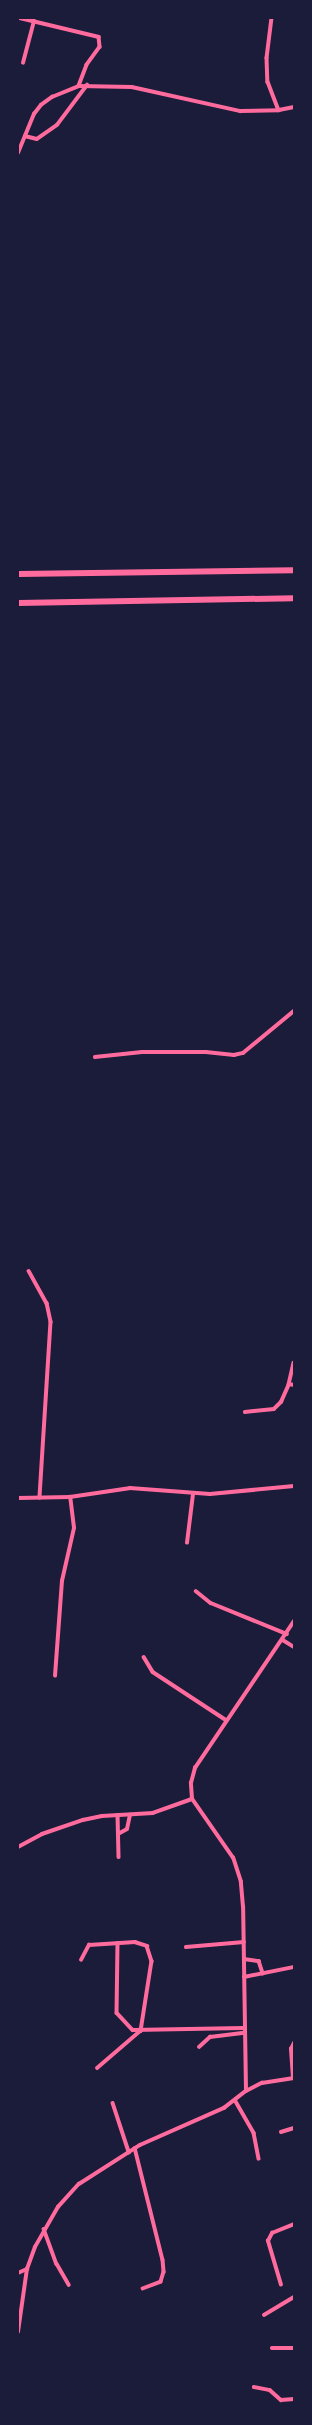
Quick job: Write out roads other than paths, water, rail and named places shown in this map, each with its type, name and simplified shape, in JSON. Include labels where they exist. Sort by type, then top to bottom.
[{"type":"highway","points":[[18,574],[294,570]]},
{"type":"highway","points":[[18,603],[294,598]]},
{"type":"street","points":[[20,18],[99,37],[100,47],[87,65],[79,86]]},
{"type":"street","points":[[272,18],[267,58],[268,82],[279,110]]},
{"type":"street","points":[[23,63],[34,21]]},
{"type":"street","points":[[25,136],[38,139],[58,125],[87,85]]},
{"type":"street","points":[[18,152],[34,114],[41,105],[52,96],[79,86],[132,87],[240,111],[279,110],[294,107]]},
{"type":"street","points":[[95,1057],[150,1052],[206,1052],[234,1055],[243,1053],[294,1011]]},
{"type":"street","points":[[29,1271],[47,1303],[51,1322],[40,1498]]},
{"type":"street","points":[[245,1412],[274,1409],[281,1402],[289,1384],[294,1364]]},
{"type":"street","points":[[289,1384],[294,1385]]},
{"type":"street","points":[[18,1498],[70,1497],[130,1488],[194,1494],[294,1486]]},
{"type":"street","points":[[187,1543],[194,1494]]},
{"type":"street","points":[[55,1676],[61,1593],[74,1528],[70,1497]]},
{"type":"street","points":[[196,1591],[211,1603],[287,1634]]},
{"type":"street","points":[[246,2091],[244,2033],[244,1942],[242,1896],[237,1866],[192,1799],[191,1783],[195,1768],[226,1720],[283,1640],[294,1622]]},
{"type":"street","points":[[283,1640],[294,1647]]},
{"type":"street","points":[[144,1657],[153,1672],[226,1720]]},
{"type":"street","points":[[18,1847],[25,1841],[66,1825],[102,1816],[153,1813],[192,1799]]},
{"type":"street","points":[[118,1815],[119,1857]]},
{"type":"street","points":[[118,1834],[127,1829],[130,1815]]},
{"type":"street","points":[[186,1947],[244,1942]]},
{"type":"street","points":[[118,1943],[117,2013],[132,2030],[244,2028]]},
{"type":"street","points":[[81,1960],[89,1945],[142,1943],[151,1953],[152,1969],[142,2031],[98,2068]]},
{"type":"street","points":[[244,1959],[259,1961],[263,1973]]},
{"type":"street","points":[[244,1977],[294,1967]]},
{"type":"street","points":[[199,2047],[210,2037],[244,2033]]},
{"type":"street","points":[[18,2332],[27,2269],[44,2229],[67,2196],[80,2184],[135,2148],[235,2100],[246,2091],[262,2083],[293,2078],[291,2049],[294,2043]]},
{"type":"street","points":[[235,2100],[254,2133],[259,2159]]},
{"type":"street","points":[[113,2103],[129,2152]]},
{"type":"street","points":[[281,2132],[294,2128]]},
{"type":"street","points":[[135,2148],[164,2260],[164,2272],[161,2282],[143,2289]]},
{"type":"street","points":[[280,2285],[268,2241],[272,2233],[294,2224]]},
{"type":"street","points":[[44,2229],[57,2264],[69,2285]]},
{"type":"street","points":[[18,2273],[27,2269]]},
{"type":"street","points":[[264,2315],[294,2297]]},
{"type":"street","points":[[272,2348],[294,2348]]},
{"type":"street","points":[[254,2387],[270,2390],[281,2400],[294,2399]]}]
